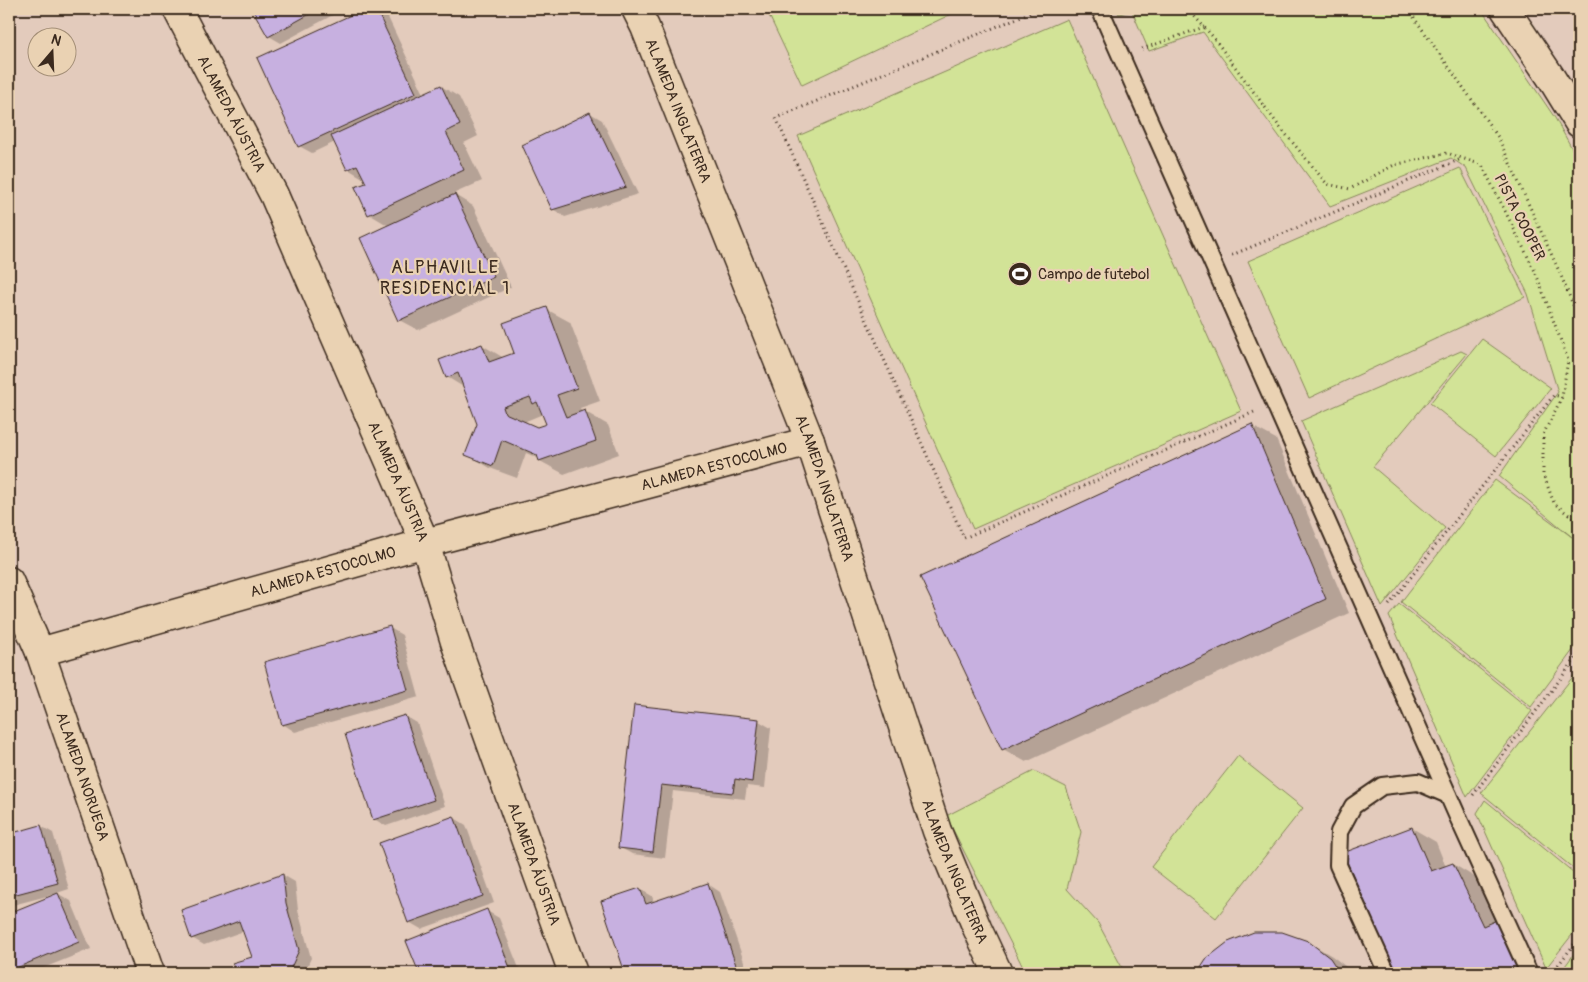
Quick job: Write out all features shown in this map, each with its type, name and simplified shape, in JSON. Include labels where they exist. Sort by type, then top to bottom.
[{"type":"street","name":"ALAMEDA ÁUSTRIA","points":[[177,9],[274,195],[425,543],[455,642],[573,973]]},
{"type":"street","name":"ALAMEDA INGLATERRA","points":[[636,9],[810,441],[938,831],[977,928],[998,973]]},
{"type":"street","points":[[1505,9],[1579,123]]},
{"type":"street","name":"ALAMEDA ESTOCOLMO","points":[[40,652],[425,543],[810,441]]},
{"type":"street","name":"ALAMEDA NORUEGA","points":[[9,581],[40,652],[150,973]]},
{"type":"lane","points":[[1100,9],[1448,795],[1529,973]]},
{"type":"lane","points":[[1387,973],[1338,865],[1339,832],[1353,806],[1382,786],[1418,782],[1448,795]]},
{"type":"path","points":[[1038,9],[776,118],[964,538],[1275,403]]},
{"type":"path","name":"PISTA COOPER","points":[[1188,9],[1204,27],[1279,126],[1327,184],[1350,189],[1394,165],[1448,153],[1482,165],[1535,271],[1568,360],[1562,397],[1543,435],[1543,474],[1554,504],[1579,523]]},
{"type":"path","name":"PISTA COOPER","points":[[1408,9],[1498,137],[1579,319]]},
{"type":"path","points":[[1122,56],[1204,27]]},
{"type":"path","points":[[1213,263],[1462,158]]},
{"type":"path","points":[[1374,625],[1554,395],[1562,397]]},
{"type":"path","points":[[1457,815],[1579,654]]},
{"type":"path","points":[[1552,973],[1579,938]]},
{"type":"green space","points":[[766,9],[962,9],[802,85]]},
{"type":"green space","points":[[1116,9],[1481,9],[1555,118],[1579,161],[1579,642],[1531,707],[1401,602],[1495,480],[1572,537],[1499,476],[1558,392],[1528,294],[1466,168],[1451,158],[1330,206],[1203,32],[1149,51],[1132,11],[1119,14]]},
{"type":"green space","name":"Campo de futebol","points":[[1067,19],[1241,411],[973,529],[798,136]]},
{"type":"green space","points":[[1460,168],[1525,297],[1309,398],[1248,261]]},
{"type":"green space","points":[[1482,339],[1551,388],[1496,456],[1430,403]]},
{"type":"green space","points":[[1461,351],[1467,354],[1373,467],[1445,528],[1382,607],[1301,421]]},
{"type":"green space","points":[[1399,604],[1532,711],[1467,797],[1389,616]]},
{"type":"green space","points":[[1579,669],[1579,873],[1481,793]]},
{"type":"green space","points":[[1238,756],[1303,808],[1216,918],[1151,867]]},
{"type":"green space","points":[[1034,771],[1066,787],[1081,832],[1067,889],[1098,923],[1125,973],[1026,973],[946,816]]},
{"type":"green space","points":[[1485,800],[1579,877],[1579,926],[1546,968],[1477,813]]},
{"type":"green space","points":[[1579,947],[1579,973],[1560,973]]},
{"type":"building","points":[[252,9],[319,9],[268,37]]},
{"type":"building","points":[[364,9],[376,9],[416,93],[298,147],[257,58]]},
{"type":"building","points":[[1569,9],[1579,9],[1579,26]]},
{"type":"building","points":[[441,85],[460,125],[446,132],[464,170],[368,215],[355,187],[366,183],[357,165],[347,170],[331,136]]},
{"type":"building","points":[[590,112],[626,187],[552,210],[522,145]]},
{"type":"building","points":[[455,194],[494,277],[398,321],[360,238]]},
{"type":"building","points":[[547,307],[577,388],[557,395],[566,417],[585,410],[596,441],[539,461],[537,455],[502,440],[493,466],[465,455],[477,424],[458,373],[446,378],[439,360],[482,344],[489,362],[514,353],[503,323]],"holes":[[[530,397],[533,404],[537,402],[546,424],[537,427],[505,413],[503,407]]]},
{"type":"building","points":[[1252,424],[1326,599],[1002,750],[920,577]]},
{"type":"building","points":[[390,626],[408,690],[282,725],[264,662]]},
{"type":"building","points":[[634,705],[759,719],[752,782],[735,779],[733,793],[661,785],[653,852],[618,848]]},
{"type":"building","points":[[405,715],[434,800],[373,820],[345,734]]},
{"type":"building","points":[[454,816],[483,896],[408,923],[379,843]]},
{"type":"building","points":[[41,825],[58,883],[9,896],[9,834]]},
{"type":"building","points":[[1412,827],[1431,871],[1453,863],[1483,926],[1499,919],[1521,973],[1396,973],[1343,853]]},
{"type":"building","points":[[283,874],[286,903],[299,950],[290,970],[281,973],[237,973],[232,963],[252,957],[239,921],[191,939],[181,910]]},
{"type":"building","points":[[708,883],[738,971],[731,973],[625,973],[601,901],[640,888],[646,904]]},
{"type":"building","points":[[58,893],[79,942],[9,971],[9,913]]},
{"type":"building","points":[[487,909],[512,973],[419,973],[406,941]]},
{"type":"building","points":[[1254,932],[1282,932],[1308,941],[1330,958],[1340,973],[1197,973],[1206,959],[1228,942]]},
{"type":"place","name":"Campo de futebol","points":[[1020,274]]},
{"type":"district","name":"ALPHAVILLE RESIDENCIAL 1","points":[[445,277]]}]
